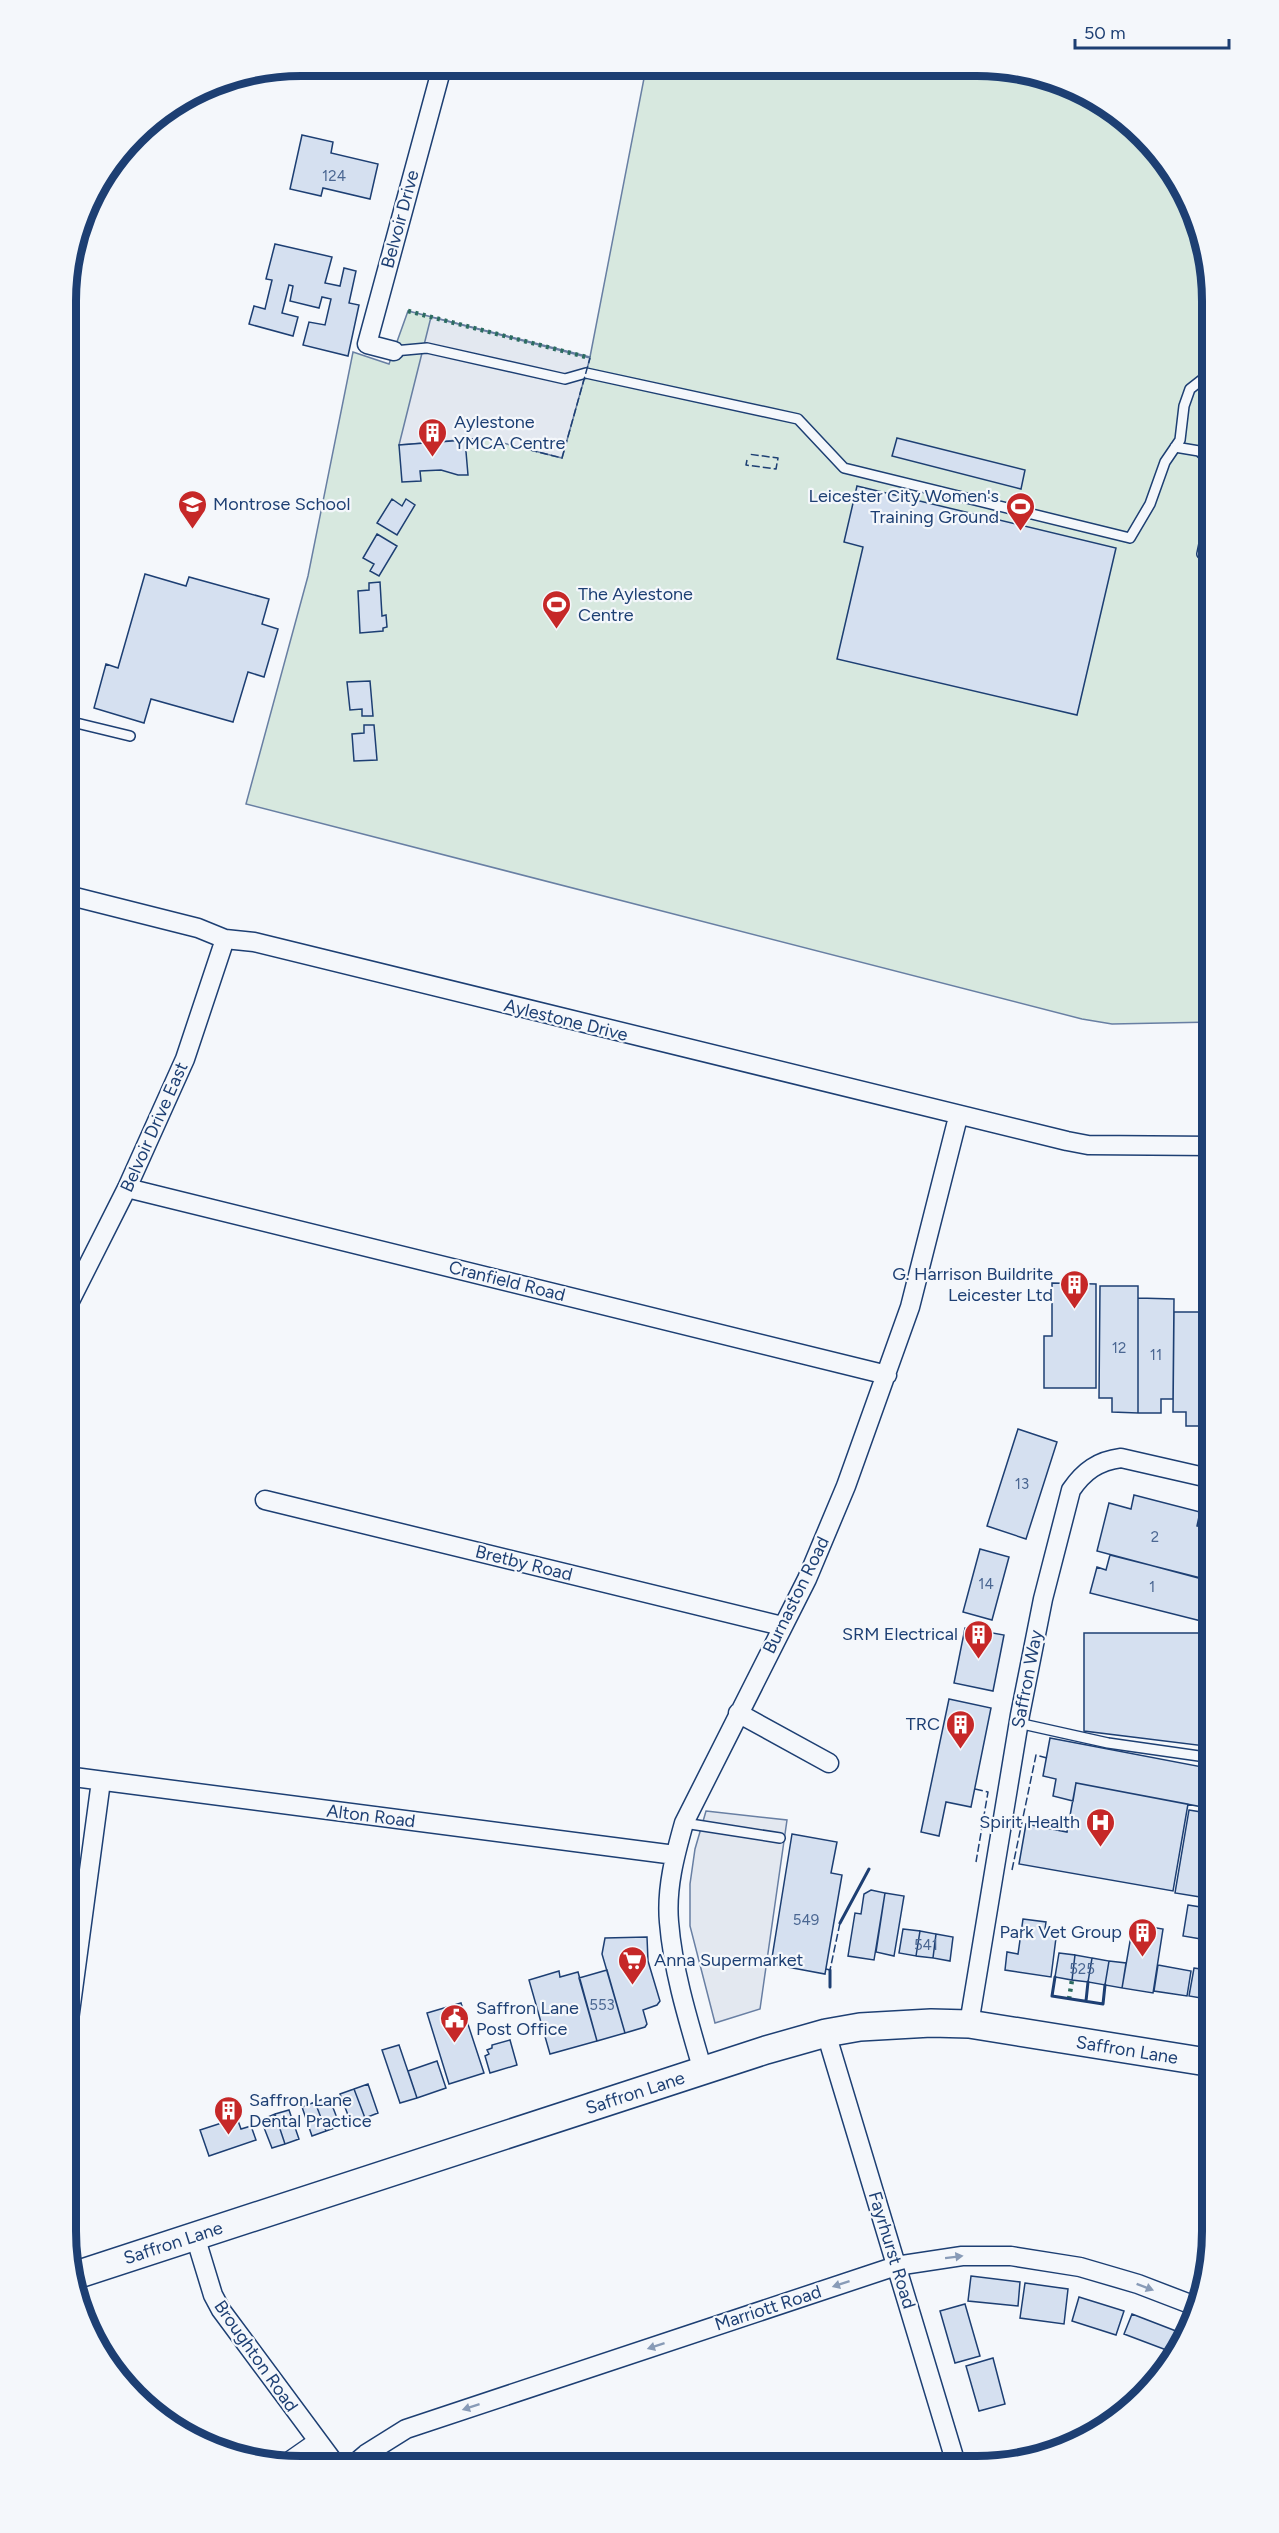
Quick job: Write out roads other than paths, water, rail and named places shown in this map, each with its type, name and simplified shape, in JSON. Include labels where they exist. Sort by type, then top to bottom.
[{"type":"main road","name":"Saffron Lane","points":[[81,2273],[826,2033],[894,2023],[969,2024],[1202,2061]]},
{"type":"street","name":"Belvoir Drive","points":[[394,351],[367,345],[440,76]]},
{"type":"street","name":"Aylestone Drive","points":[[76,897],[198,928],[225,939],[254,942],[1067,1142],[1089,1145],[1202,1146]]},
{"type":"street","name":"Belvoir Drive East","points":[[76,1289],[127,1188],[185,1059],[225,939]]},
{"type":"street","name":"Burnaston Road","points":[[703,2071],[673,1953],[669,1921],[670,1888],[675,1855],[684,1823],[807,1579],[846,1486],[910,1307],[958,1117]]},
{"type":"street","name":"Cranfield Road","points":[[127,1188],[887,1375]]},
{"type":"street","name":"Saffron Way","points":[[969,2024],[1018,1723],[1043,1599],[1071,1490],[1080,1478],[1106,1460],[1121,1458],[1202,1476]]},
{"type":"street","name":"Bretby Road","points":[[265,1500],[782,1626]]},
{"type":"street","points":[[738,1713],[829,1763]]},
{"type":"street","name":"Alton Road","points":[[76,1777],[675,1855]]},
{"type":"street","points":[[76,1967],[101,1781]]},
{"type":"street","name":"Fayrhurst Road","points":[[826,2033],[954,2456]]},
{"type":"street","name":"Broughton Road","points":[[195,2236],[213,2295],[221,2310],[329,2456]]},
{"type":"street","name":"Marriott Road","points":[[366,2456],[406,2429],[896,2266],[962,2256],[1011,2256],[1080,2267],[1138,2284],[1191,2304]]},
{"type":"street","points":[[297,2456],[317,2442]]},
{"type":"lane","points":[[394,351],[427,348],[565,379],[586,373],[798,419],[844,468],[1130,538],[1150,504],[1165,462],[1180,440],[1184,406],[1190,389],[1202,380]]},
{"type":"lane","points":[[1175,447],[1202,455]]},
{"type":"lane","points":[[76,723],[130,736]]},
{"type":"lane","points":[[1018,1723],[1108,1743],[1202,1756]]},
{"type":"lane","points":[[684,1823],[780,1838]]},
{"type":"place","name":"Aylestone YMCA Centre","points":[[433,458]]},
{"type":"place","name":"Montrose School","points":[[192,530]]},
{"type":"place","name":"Leicester City Women's Training Ground","points":[[1020,532]]},
{"type":"place","name":"The Aylestone Centre","points":[[557,630]]},
{"type":"place","name":"G. Harrison Buildrite Leicester Ltd","points":[[1074,1310]]},
{"type":"place","name":"SRM Electrical","points":[[979,1660]]},
{"type":"place","name":"TRC","points":[[961,1750]]},
{"type":"place","name":"Spirit Health","points":[[1101,1848]]},
{"type":"place","name":"Park Vet Group","points":[[1143,1958]]},
{"type":"place","name":"Anna Supermarket","points":[[633,1986]]},
{"type":"place","name":"Saffron Lane Post Office","points":[[455,2044]]},
{"type":"place","name":"Saffron Lane Dental Practice","points":[[228,2136]]}]
